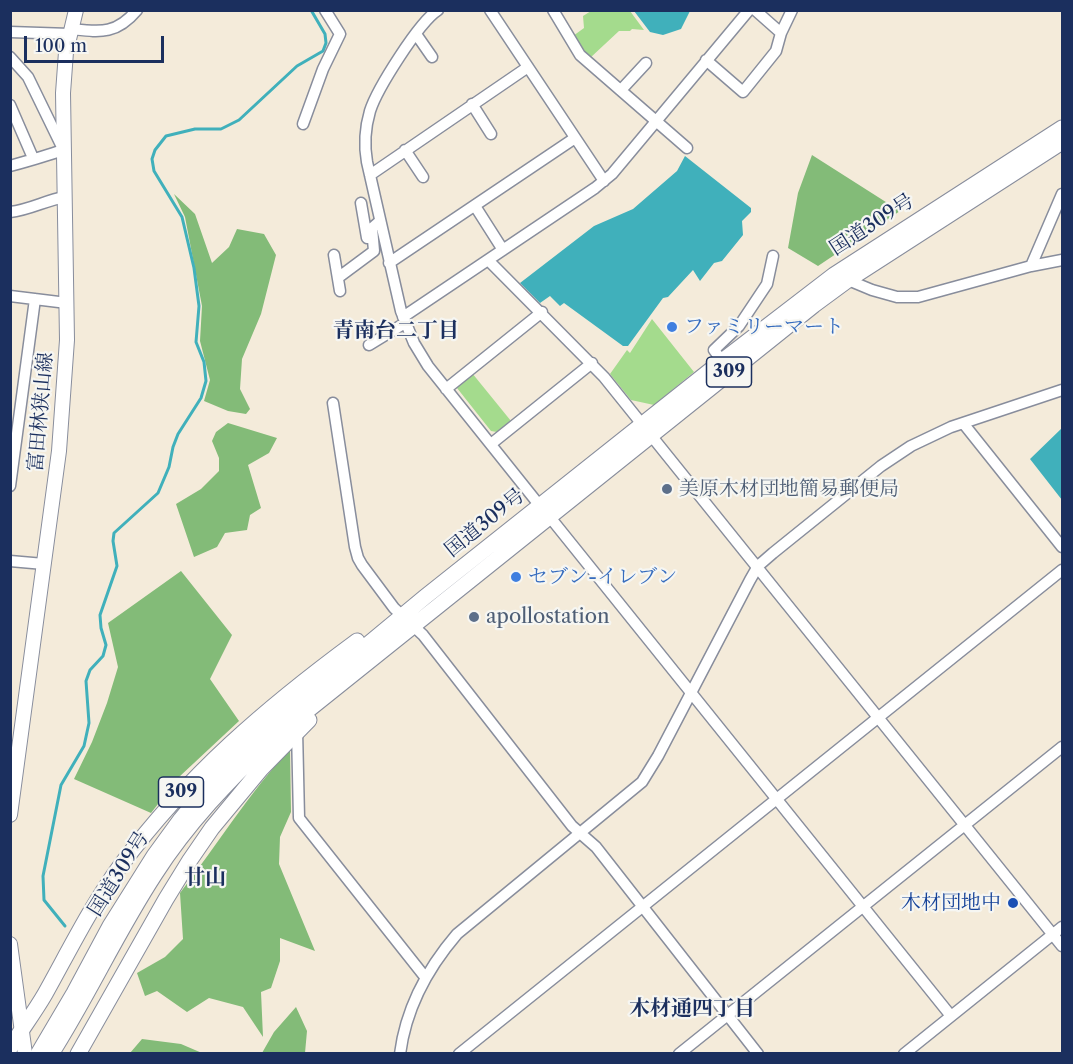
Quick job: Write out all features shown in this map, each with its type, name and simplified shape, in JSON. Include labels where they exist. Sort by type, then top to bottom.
[{"type":"highway","name":"国道309号","points":[[647,429],[722,361],[834,275],[1062,128]]},
{"type":"highway","name":"国道309号","points":[[38,1053],[80,994],[173,848],[221,790],[272,739],[408,621],[647,429],[848,280],[1062,142]]},
{"type":"highway","name":"309","points":[[10,1048],[44,996],[77,934],[120,867],[188,784],[232,740],[387,619],[408,621],[404,641],[297,730],[212,828],[166,899],[78,1053]]},
{"type":"highway","name":"国道309号","points":[[51,1053],[80,994]]},
{"type":"main road","name":"富田林狭山線","points":[[10,815],[59,451],[67,340],[63,93],[66,52],[76,10]]},
{"type":"main road","points":[[10,944],[25,1053]]},
{"type":"street","points":[[10,32],[112,30],[125,24],[136,10]]},
{"type":"street","points":[[303,124],[323,69],[340,34],[325,10]]},
{"type":"street","points":[[490,10],[604,181]]},
{"type":"street","points":[[553,10],[580,55],[687,148]]},
{"type":"street","points":[[369,345],[604,181],[749,10]]},
{"type":"street","points":[[755,10],[781,33]]},
{"type":"street","points":[[706,60],[743,92],[776,51],[781,33],[792,10]]},
{"type":"street","points":[[436,11],[416,34],[381,88],[372,107],[365,141],[389,263],[404,320],[424,360],[775,800],[951,1016]]},
{"type":"street","points":[[416,34],[432,57]]},
{"type":"street","points":[[10,166],[63,151],[28,77],[12,60]]},
{"type":"street","points":[[621,90],[646,63]]},
{"type":"street","points":[[370,174],[528,67]]},
{"type":"street","points":[[472,104],[491,134]]},
{"type":"street","points":[[11,108],[33,158]]},
{"type":"street","points":[[389,263],[575,138]]},
{"type":"street","points":[[405,150],[423,177]]},
{"type":"street","points":[[1031,266],[1062,194]]},
{"type":"street","points":[[10,212],[28,209],[47,200],[65,196]]},
{"type":"street","points":[[361,203],[370,254]]},
{"type":"street","points":[[475,206],[504,250]]},
{"type":"street","points":[[339,277],[370,254],[374,248],[372,228],[380,221]]},
{"type":"street","points":[[334,255],[340,291]]},
{"type":"street","points":[[722,361],[714,350],[739,326],[767,284],[773,256]]},
{"type":"street","points":[[488,260],[592,363],[758,566],[1062,946]]},
{"type":"street","points":[[848,280],[897,297],[918,297],[1031,266],[1062,260]]},
{"type":"street","points":[[10,296],[67,303]]},
{"type":"street","points":[[10,486],[35,299]]},
{"type":"street","points":[[446,389],[542,312]]},
{"type":"street","points":[[491,444],[592,363]]},
{"type":"street","points":[[400,1053],[408,1018],[425,977],[457,934],[642,782],[758,566],[894,457],[934,434],[1062,390]]},
{"type":"street","points":[[333,403],[358,558],[394,608],[423,635],[572,826],[596,847],[758,1053]]},
{"type":"street","points":[[963,423],[1062,547]]},
{"type":"street","points":[[10,561],[44,564]]},
{"type":"street","points":[[459,1053],[1062,570]]},
{"type":"street","points":[[297,730],[299,818],[425,977]]},
{"type":"street","points":[[679,1053],[1062,747]]},
{"type":"street","points":[[904,1053],[1062,927]]},
{"type":"green space","points":[[591,11],[630,11],[644,30],[619,31],[590,58],[573,36],[584,28],[583,16]]},
{"type":"green space","points":[[812,155],[900,211],[818,266],[788,248],[798,193]]},
{"type":"green space","points":[[174,194],[195,214],[212,263],[229,247],[237,229],[264,234],[276,255],[261,314],[242,359],[240,389],[250,409],[246,414],[228,411],[204,401],[210,380],[200,341],[202,306],[185,217]]},
{"type":"green space","points":[[652,319],[694,372],[654,405],[631,400],[610,374],[627,350],[630,353]]},
{"type":"green space","points":[[472,373],[511,421],[497,432],[491,431],[457,388],[457,385]]},
{"type":"green space","points":[[228,423],[277,438],[269,453],[248,465],[261,508],[250,515],[247,530],[225,533],[217,547],[194,557],[176,504],[201,489],[219,471],[219,458],[212,441],[216,432]]},
{"type":"green space","points":[[181,571],[232,635],[210,679],[239,721],[179,777],[151,813],[74,779],[92,742],[118,667],[108,623]]},
{"type":"green space","points":[[290,749],[291,812],[280,837],[279,864],[315,951],[280,938],[280,961],[271,988],[261,992],[263,1037],[243,1007],[209,998],[187,1012],[157,991],[145,996],[137,973],[165,957],[183,939],[180,893],[247,801]]},
{"type":"green space","points":[[296,1007],[307,1031],[305,1053],[262,1053],[274,1032]]},
{"type":"green space","points":[[142,1039],[181,1044],[202,1053],[130,1053]]},
{"type":"water","points":[[634,11],[690,11],[681,29],[663,35],[650,32]]},
{"type":"water","points":[[685,156],[751,208],[751,212],[742,221],[743,235],[722,261],[714,263],[700,281],[693,270],[668,297],[663,298],[628,346],[623,346],[564,303],[560,306],[550,296],[540,303],[520,283],[594,226],[633,209],[677,171]]},
{"type":"water","points":[[1062,428],[1062,500],[1030,459]]},
{"type":"waterway","points":[[65,926],[44,900],[43,876],[61,785],[84,746],[89,723],[86,681],[90,670],[103,656],[106,645],[100,615],[117,566],[114,533],[158,493],[169,467],[178,434],[201,398],[206,381],[204,362],[196,342],[199,306],[194,268],[182,217],[154,171],[152,159],[155,150],[166,136],[195,129],[221,129],[239,120],[297,66],[323,51],[326,43],[325,34],[311,10]]},
{"type":"place","name":"ファミリーマート","points":[[672,327]]},
{"type":"place","name":"美原木材団地簡易郵便局","points":[[667,489]]},
{"type":"place","name":"セブン-イレブン","points":[[516,577]]},
{"type":"place","name":"apollostation","points":[[474,617]]},
{"type":"place","name":"木材団地中","points":[[1013,903]]},
{"type":"district","name":"青南台二丁目","points":[[396,331]]},
{"type":"district","name":"廿山","points":[[205,878]]},
{"type":"district","name":"木材通四丁目","points":[[692,1009]]}]
